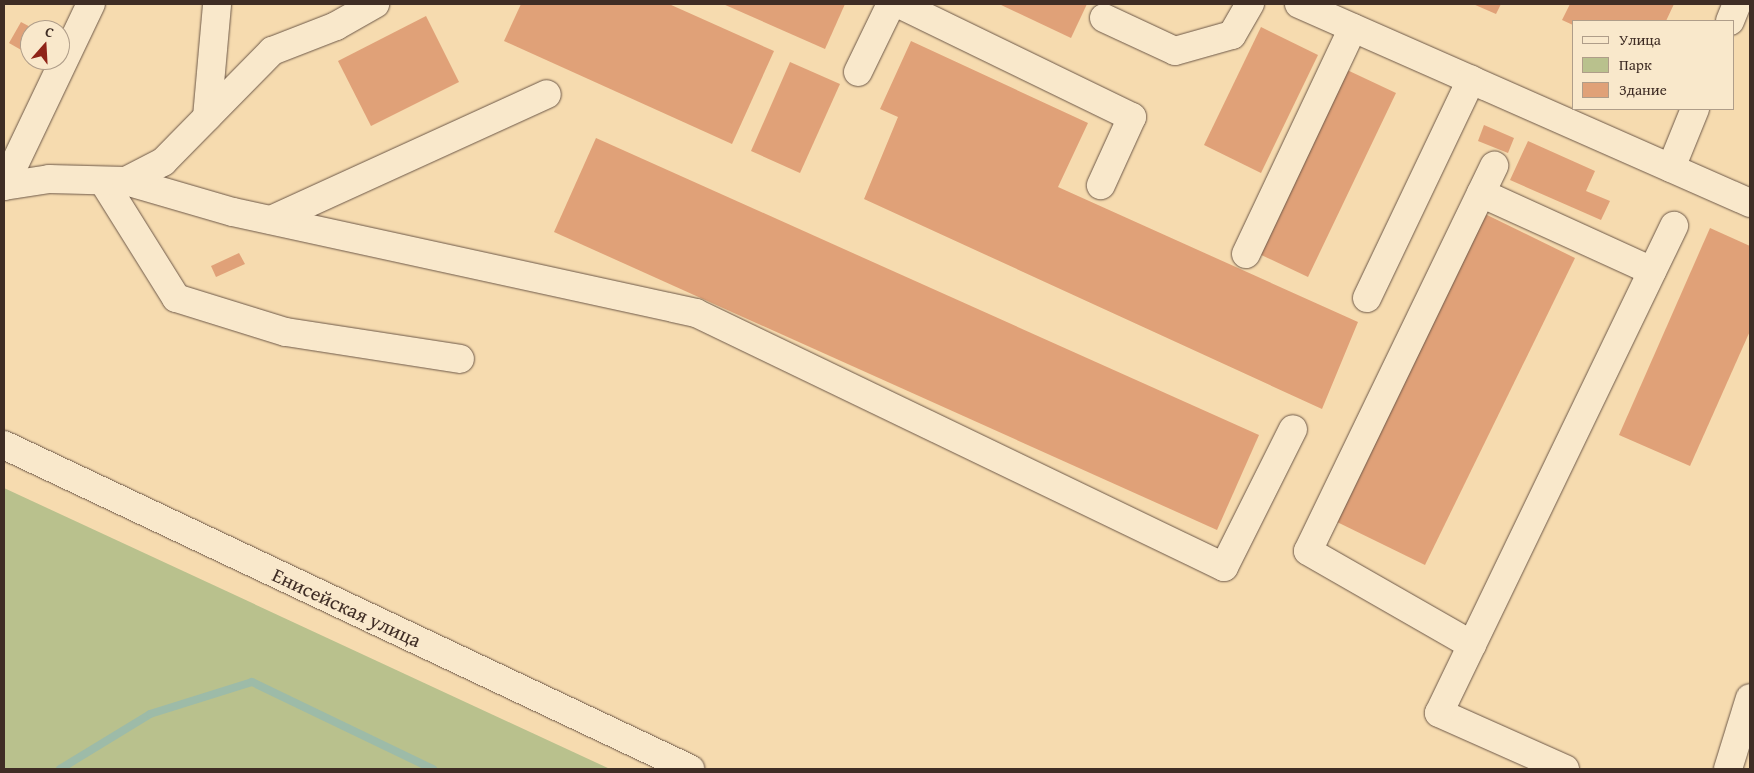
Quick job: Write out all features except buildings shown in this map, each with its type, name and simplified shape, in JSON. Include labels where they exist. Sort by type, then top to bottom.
[{"type":"street","points":[[91,4],[4,186],[49,179],[115,181],[271,220],[696,313],[1224,566],[1293,429]]},
{"type":"street","points":[[207,118],[217,4]]},
{"type":"street","points":[[115,181],[163,162],[272,51],[336,26],[375,4]]},
{"type":"street","points":[[858,72],[891,4]]},
{"type":"street","points":[[898,4],[1132,117],[1101,185]]},
{"type":"street","points":[[1104,18],[1175,51],[1232,35],[1250,4]]},
{"type":"street","points":[[1299,4],[1750,203]]},
{"type":"street","points":[[1730,20],[1737,4]]},
{"type":"street","points":[[1246,254],[1353,28]]},
{"type":"street","points":[[1367,298],[1471,80]]},
{"type":"street","points":[[271,220],[547,94]]},
{"type":"street","points":[[1671,168],[1694,110]]},
{"type":"street","points":[[1472,645],[1308,551],[1494,166]]},
{"type":"street","points":[[115,181],[176,298],[286,332],[460,359]]},
{"type":"street","points":[[1481,193],[1652,271]]},
{"type":"street","points":[[1565,769],[1439,713],[1674,226]]},
{"type":"street","name":"Енисейская улица","points":[[4,445],[690,769]]},
{"type":"street","points":[[1728,769],[1750,698]]},
{"type":"green space","points":[[4,488],[610,769],[4,769]]},
{"type":"waterway","points":[[60,769],[150,714],[252,682],[433,769]]}]
